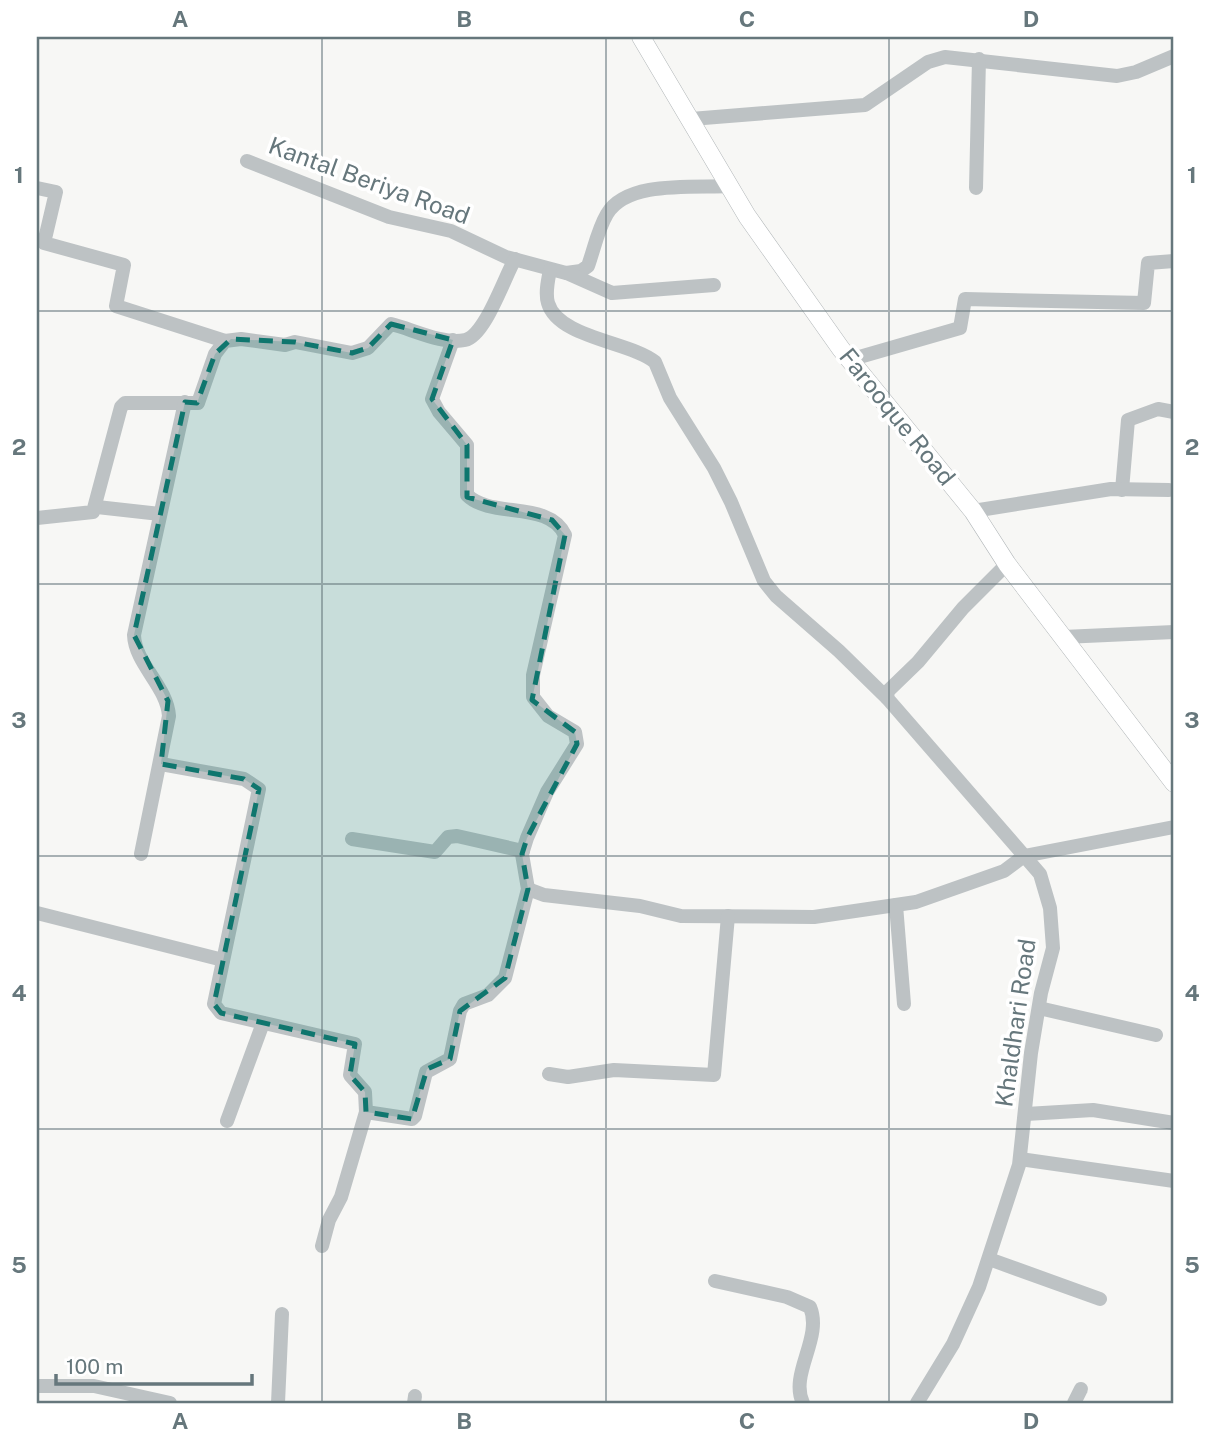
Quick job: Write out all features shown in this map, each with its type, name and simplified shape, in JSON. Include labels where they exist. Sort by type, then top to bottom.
[{"type":"main road","name":"Farooque Road","points":[[641,37],[747,216],[849,360],[973,511],[1007,564],[1174,783]]},
{"type":"street","points":[[691,119],[865,105],[928,62],[945,57],[1117,76],[1136,72],[1174,56]]},
{"type":"street","points":[[976,188],[979,60]]},
{"type":"street","name":"Kantal Beriya Road","points":[[247,161],[390,217],[451,231],[492,252],[566,273],[612,293],[714,285]]},
{"type":"street","points":[[566,273],[581,271],[588,266],[607,213],[625,196],[651,190],[730,186]]},
{"type":"street","points":[[37,188],[56,192],[44,243],[124,265],[116,306],[225,341],[241,339],[285,345],[295,342],[352,353],[368,348],[391,324],[453,340],[465,340],[479,332],[515,259]]},
{"type":"street","points":[[849,360],[960,328],[965,299],[1143,303],[1148,263],[1174,261]]},
{"type":"street","name":"Khaldhari Road","points":[[550,270],[547,302],[559,318],[602,341],[655,362],[670,398],[725,490],[764,581],[776,596],[839,651],[887,698],[1040,874],[1050,908],[1053,948],[1039,1008],[1020,1159],[989,1259],[953,1343],[917,1403]]},
{"type":"street","points":[[366,1112],[412,1119],[426,1072],[450,1059],[460,1011],[464,1004],[488,995],[505,978],[528,889],[523,872],[523,851],[540,806],[554,778],[575,750],[578,738],[575,732],[548,716],[533,697],[533,675],[565,535],[552,520],[478,501],[467,495],[467,445],[439,412],[432,398],[453,340]]},
{"type":"street","points":[[97,507],[110,439],[121,407],[125,403],[198,403],[215,354],[225,341]]},
{"type":"street","points":[[141,854],[169,716],[168,701],[138,650],[134,635],[185,402]]},
{"type":"street","points":[[1122,489],[1128,420],[1158,410],[1174,412]]},
{"type":"street","points":[[973,511],[1122,489],[1169,490]]},
{"type":"street","points":[[37,518],[81,515],[97,507],[160,514]]},
{"type":"street","points":[[887,698],[888,691],[935,644],[963,608],[1007,564]]},
{"type":"street","points":[[1063,637],[1174,632]]},
{"type":"street","points":[[161,764],[244,779],[259,789],[214,1004],[221,1013],[355,1044],[351,1075],[365,1092],[366,1112],[341,1198],[329,1220],[322,1246]]},
{"type":"street","points":[[528,889],[544,895],[640,906],[681,916],[814,917],[916,902],[1004,870],[1024,856],[1174,827]]},
{"type":"street","points":[[352,839],[435,852],[448,837],[457,836],[523,851]]},
{"type":"street","points":[[896,905],[904,1004]]},
{"type":"street","points":[[37,913],[223,960]]},
{"type":"street","points":[[549,1074],[568,1077],[614,1070],[714,1075],[728,916]]},
{"type":"street","points":[[1039,1008],[1156,1035]]},
{"type":"street","points":[[227,1121],[262,1023]]},
{"type":"street","points":[[1026,1114],[1093,1110],[1174,1122]]},
{"type":"street","points":[[1020,1159],[1174,1181]]},
{"type":"street","points":[[989,1259],[1100,1299]]},
{"type":"street","points":[[715,1282],[787,1297],[810,1307],[814,1326],[800,1390],[803,1403]]},
{"type":"street","points":[[278,1403],[282,1314]]},
{"type":"street","points":[[37,1386],[94,1386],[170,1403]]},
{"type":"street","points":[[1074,1403],[1081,1389]]},
{"type":"highlighted area","points":[[391,324],[453,340],[432,399],[467,445],[467,497],[552,520],[565,535],[532,700],[575,732],[577,744],[527,838],[522,854],[528,889],[505,978],[460,1011],[450,1059],[427,1069],[412,1119],[366,1112],[365,1092],[350,1075],[355,1044],[221,1013],[214,1004],[259,789],[244,779],[161,764],[168,701],[134,635],[185,402],[197,403],[215,354],[231,339],[295,342],[352,353],[368,348]]}]
